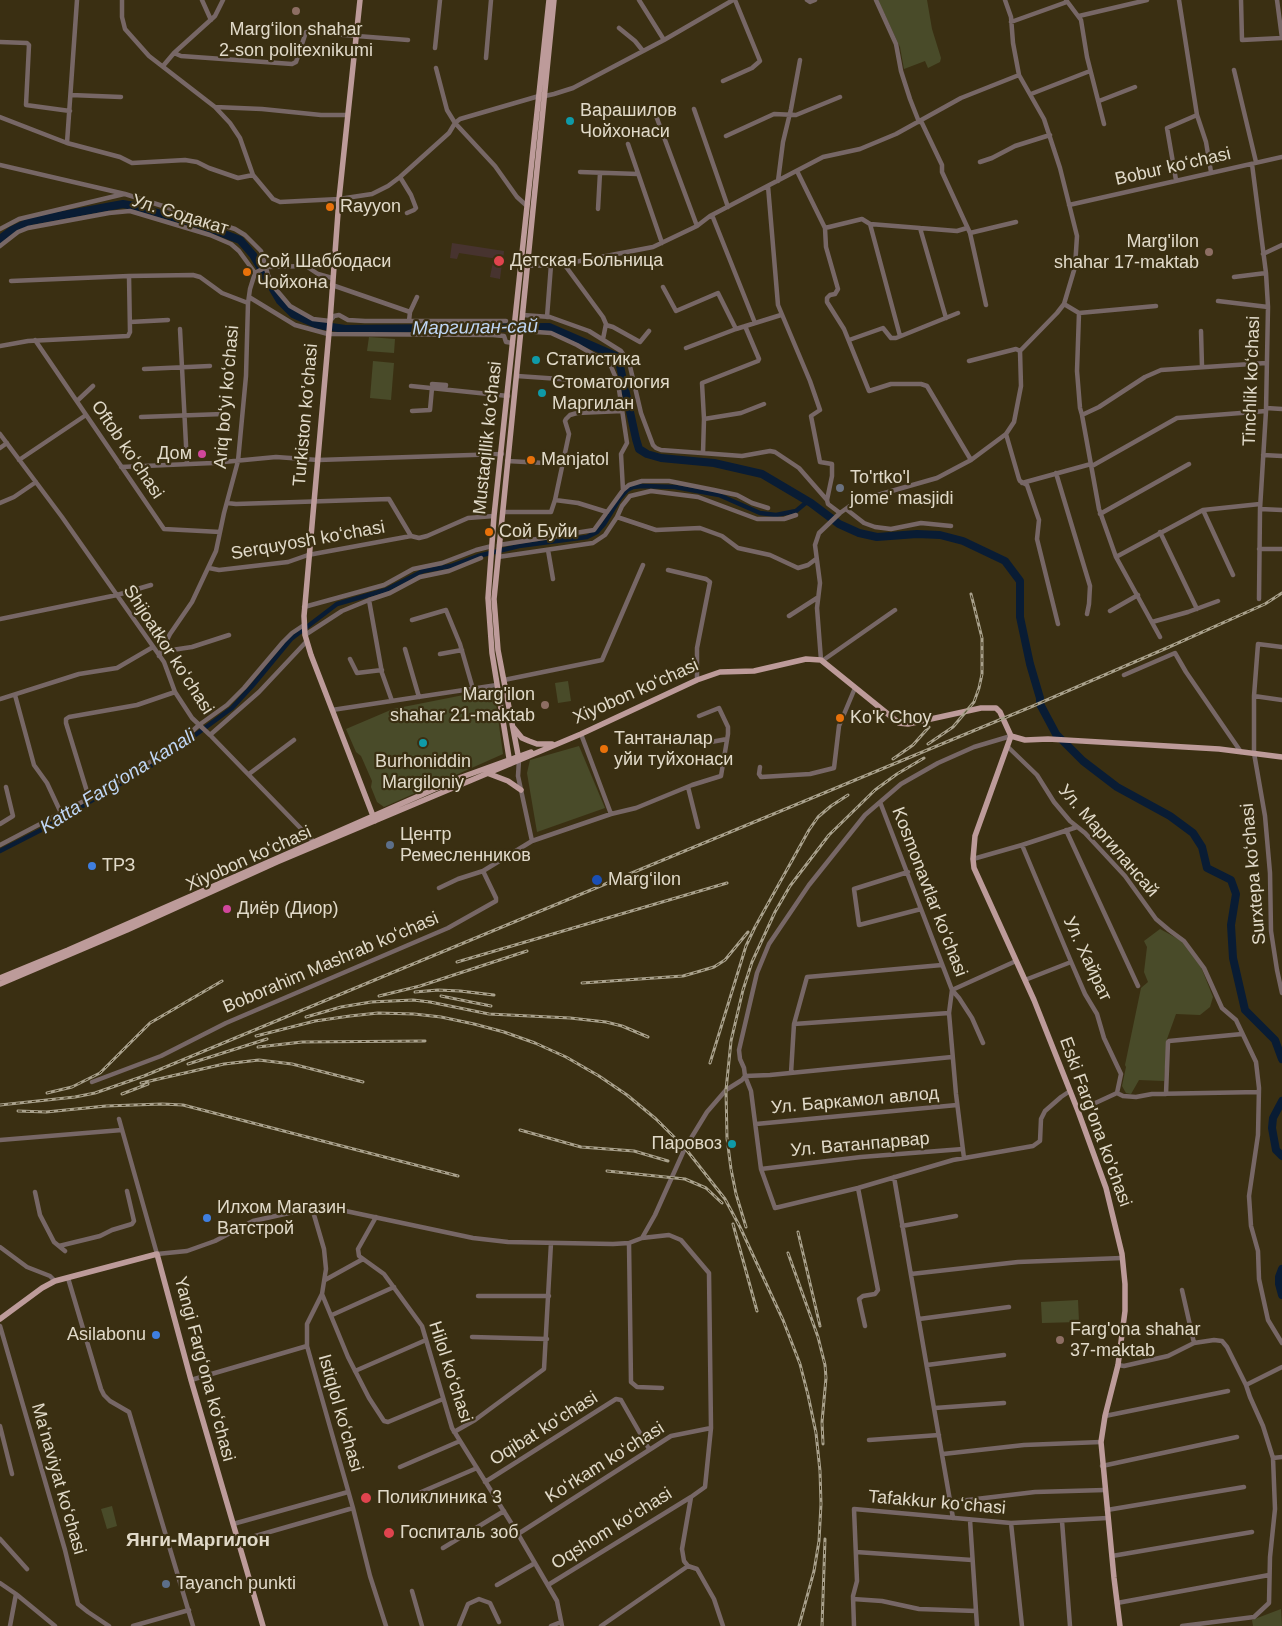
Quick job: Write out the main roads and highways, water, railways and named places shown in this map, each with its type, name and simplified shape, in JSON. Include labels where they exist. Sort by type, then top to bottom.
[{"type":"main road","name":"Turkiston ko’chasi","points":[[360,0],[339,199],[318,460],[308,556],[304,625],[306,639],[374,818]]},
{"type":"main road","name":"Mustaqillik koʻchasi","points":[[520,319],[528,266],[549,0]]},
{"type":"main road","name":"Mustaqillik koʻchasi","points":[[510,761],[498,692],[488,609],[490,567],[494,516],[517,376],[521,266],[554,0]]},
{"type":"main road","name":"Mustaqillik koʻchasi","points":[[518,758],[498,650],[494,611],[507,461],[505,454],[508,396],[513,343],[519,333]]},
{"type":"main road","name":"Xiyobon koʻchasi","points":[[0,978],[69,952],[277,862],[462,777],[559,743],[697,680],[720,672],[754,671],[806,659],[821,660],[899,723],[908,724],[996,708],[1000,712],[1011,736]]},
{"type":"main road","points":[[498,692],[507,691]]},
{"type":"main road","points":[[511,725],[528,742],[537,744],[559,743]]},
{"type":"main road","points":[[1011,736],[1025,740],[1048,739],[1241,752],[1282,757]]},
{"type":"main road","name":"Eski Farg'ona ko'chasi","points":[[1011,736],[976,836],[973,859],[974,868],[1025,980],[1078,1111],[1106,1188],[1122,1258],[1125,1304],[1118,1365],[1105,1416],[1101,1442],[1120,1626]]},
{"type":"main road","name":"Xiyobon koʻchasi","points":[[0,984],[313,841],[487,773],[510,761]]},
{"type":"main road","points":[[487,773],[508,781],[521,790]]},
{"type":"main road","name":"Yangi Fargʻona koʻchasi","points":[[0,1319],[42,1288],[55,1281],[157,1254],[191,1380],[263,1626]]},
{"type":"waterway","name":"Маргилан-сай","points":[[0,239],[12,230],[31,221],[123,204],[206,227],[240,240],[253,255],[280,301],[293,314],[318,325],[345,329],[549,327],[618,357],[636,439],[639,449],[647,454],[661,458],[714,463],[762,474],[811,503],[839,524],[859,533],[877,537],[917,534],[940,535],[963,541],[1005,561],[1020,581],[1020,617],[1030,664],[1040,704],[1056,734],[1083,761],[1117,787],[1170,816],[1193,833],[1202,847],[1207,868],[1231,880],[1236,894],[1231,925],[1233,958],[1245,1010],[1275,1040],[1282,1059]]},
{"type":"waterway","name":"Katta Farg'ona kanali","points":[[0,851],[45,828],[164,758],[232,708],[291,639],[337,604],[386,590],[423,571],[451,566],[478,556],[519,546],[587,537],[597,532],[620,498],[627,490],[633,487],[675,487],[719,495],[760,513],[776,515],[796,511],[808,501]]},
{"type":"waterway","name":"Маргилан-сай","points":[[1282,1101],[1273,1118],[1272,1128],[1276,1150],[1282,1156]]},
{"type":"waterway","name":"Маргилан-сай","points":[[1282,1269],[1279,1277],[1282,1295]]},
{"type":"railway","points":[[0,1105],[95,1093],[144,1076],[1033,706],[1265,604],[1282,593]]},
{"type":"railway","points":[[928,744],[953,727],[974,702],[979,688],[982,674],[982,638],[971,594]]},
{"type":"railway","points":[[893,759],[913,745],[929,727]]},
{"type":"railway","points":[[746,1227],[731,1169],[727,1138],[726,1090],[731,1041],[743,990],[752,962],[775,912],[790,886],[829,835],[875,790],[924,758]]},
{"type":"railway","points":[[710,1063],[746,946],[755,927],[818,817],[848,795]]},
{"type":"railway","points":[[457,962],[727,883]]},
{"type":"railway","points":[[582,983],[683,976],[714,967],[725,960],[748,932]]},
{"type":"railway","points":[[379,996],[420,986],[527,951]]},
{"type":"railway","points":[[47,1093],[72,1087],[100,1073],[150,1023],[222,981]]},
{"type":"railway","points":[[415,992],[438,990],[494,995]]},
{"type":"railway","points":[[441,996],[491,1006]]},
{"type":"railway","points":[[306,1017],[341,1007],[371,1002],[413,1000],[489,1014],[570,1018],[606,1022],[622,1026],[648,1037]]},
{"type":"railway","points":[[256,1036],[315,1021],[378,1013],[441,1017],[474,1024],[535,1043],[566,1057],[599,1076],[627,1095],[656,1119],[685,1148],[725,1199],[740,1227],[783,1320],[800,1364],[808,1395],[816,1433],[821,1504],[819,1541],[814,1571],[799,1626]]},
{"type":"railway","points":[[188,1064],[267,1039]]},
{"type":"railway","points":[[258,1047],[302,1042],[425,1041]]},
{"type":"railway","points":[[141,1083],[224,1064],[259,1060],[292,1064],[363,1082]]},
{"type":"railway","points":[[122,1094],[148,1084]]},
{"type":"railway","points":[[18,1111],[46,1112],[106,1106],[183,1105],[458,1176]]},
{"type":"railway","points":[[520,1130],[581,1147],[634,1151],[668,1161]]},
{"type":"railway","points":[[607,1171],[685,1179],[706,1188],[722,1203]]},
{"type":"railway","points":[[733,1224],[757,1311]]},
{"type":"railway","points":[[798,1232],[820,1326]]},
{"type":"railway","points":[[788,1253],[818,1337],[825,1365],[826,1378],[822,1422],[823,1444]]},
{"type":"railway","points":[[822,1626],[825,1539]]},
{"type":"place","name":"Margʻilon shahar 2-son politexnikumi","points":[[296,11]]},
{"type":"place","name":"Варашилов Чойхонаси","points":[[570,121]]},
{"type":"place","name":"Rayyon","points":[[330,207]]},
{"type":"place","name":"Marg'ilon shahar 17-maktab","points":[[1209,252]]},
{"type":"place","name":"Детская Больница","points":[[499,261]]},
{"type":"place","name":"Сой Шаббодаси Чойхона","points":[[247,272]]},
{"type":"place","name":"Статистика","points":[[536,360]]},
{"type":"place","name":"Стоматология Маргилан","points":[[542,393]]},
{"type":"place","name":"Дом","points":[[202,454]]},
{"type":"place","name":"Manjatol","points":[[531,460]]},
{"type":"place","name":"To'rtko'l jome' masjidi","points":[[840,488]]},
{"type":"place","name":"Сой Буйи","points":[[489,532]]},
{"type":"place","name":"Marg'ilon shahar 21-maktab","points":[[545,705]]},
{"type":"place","name":"Ko'k Choy","points":[[840,718]]},
{"type":"place","name":"Burhoniddin Margiloniy","points":[[423,743]]},
{"type":"place","name":"Тантаналар уйи туйхонаси","points":[[604,749]]},
{"type":"place","name":"Центр Ремесленников","points":[[390,845]]},
{"type":"place","name":"ТРЗ","points":[[92,866]]},
{"type":"place","name":"Margʻilon","points":[[597,880]]},
{"type":"place","name":"Диёр (Диор)","points":[[227,909]]},
{"type":"place","name":"Паровоз","points":[[732,1144]]},
{"type":"place","name":"Илхом Магазин Ватстрой","points":[[207,1218]]},
{"type":"place","name":"Asilabonu","points":[[156,1335]]},
{"type":"place","name":"Farg'ona shahar 37-maktab","points":[[1060,1340]]},
{"type":"place","name":"Поликлиника 3","points":[[366,1498]]},
{"type":"place","name":"Госпиталь зоб","points":[[389,1533]]},
{"type":"place","name":"Tayanch punkti","points":[[166,1584]]},
{"type":"district","name":"Янги-Маргилон","points":[[198,1541]]}]
